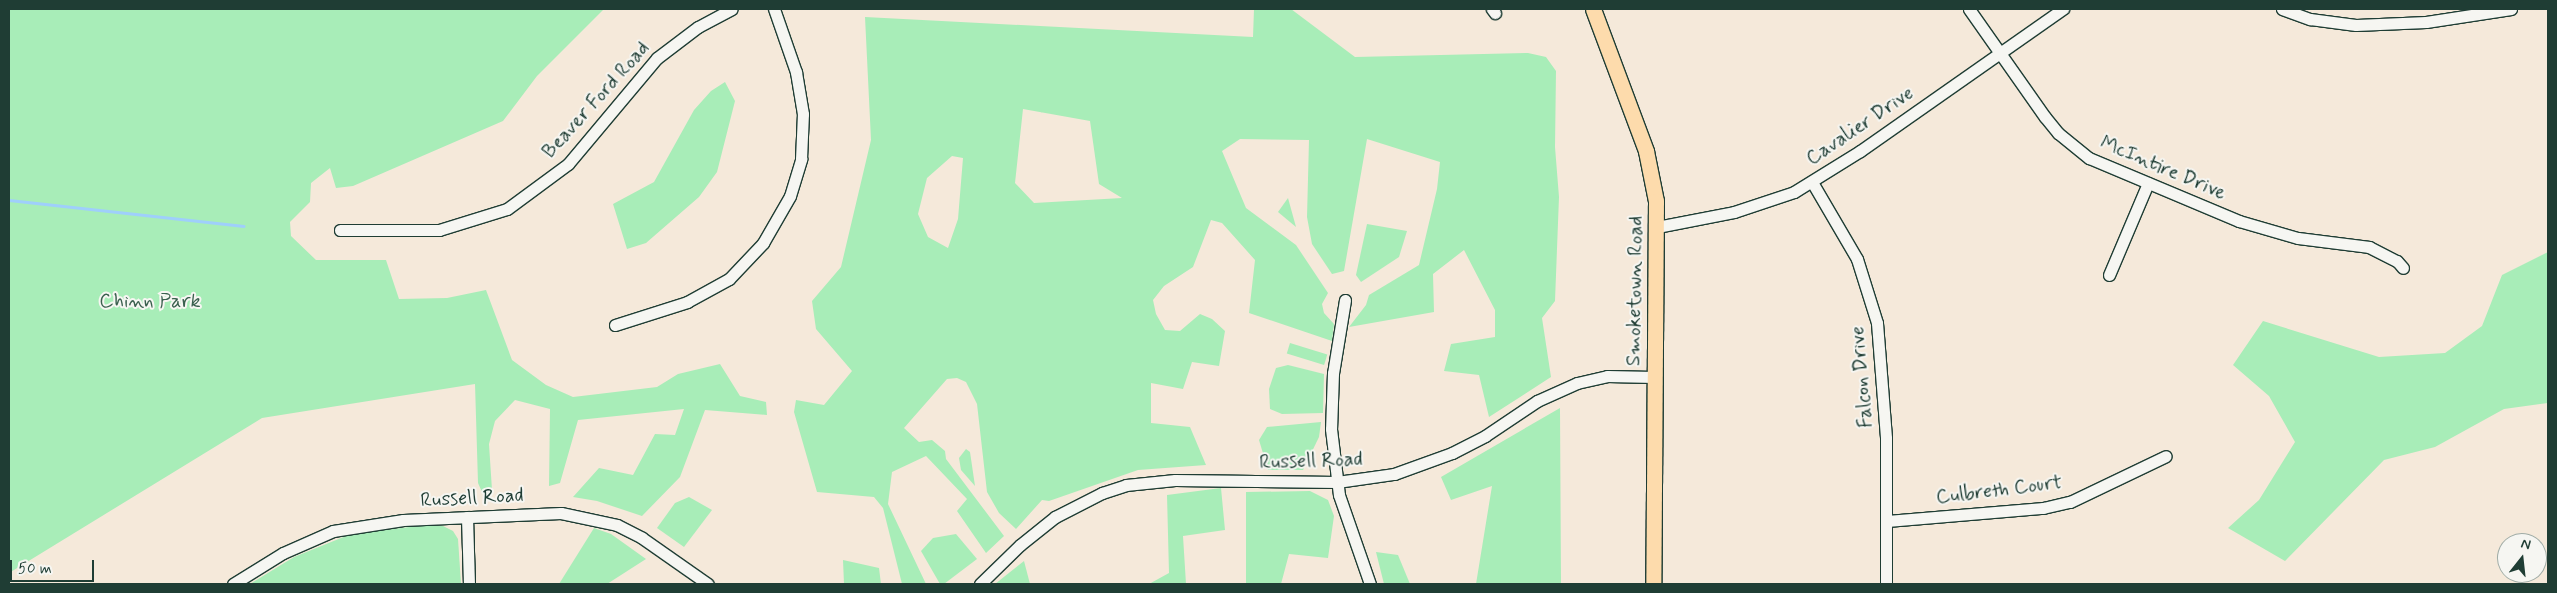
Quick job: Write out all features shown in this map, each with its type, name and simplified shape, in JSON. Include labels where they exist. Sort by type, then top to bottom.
[{"type":"main road","name":"Smoketown Road","points":[[1595,10],[1646,151],[1656,201],[1653,584]]},
{"type":"street","name":"Beaver Ford Road","points":[[340,230],[439,230],[507,208],[568,164],[656,58],[698,27],[732,9]]},
{"type":"street","points":[[615,325],[687,302],[729,279],[763,243],[790,196],[801,158],[803,114],[796,72],[774,9]]},
{"type":"street","name":"McIntire Drive","points":[[1969,9],[2044,118],[2073,146],[2104,165],[2268,230],[2369,247],[2397,261],[2403,268]]},
{"type":"street","name":"Cavalier Drive","points":[[1657,228],[1734,212],[1794,192],[1812,182],[2063,9]]},
{"type":"street","points":[[2282,9],[2333,23],[2382,25],[2426,22],[2511,9]]},
{"type":"street","name":"Falcon Drive","points":[[1812,182],[1847,238],[1871,297],[1884,389],[1887,521],[1886,584]]},
{"type":"street","points":[[2109,275],[2148,182]]},
{"type":"street","points":[[1345,300],[1331,401],[1337,482],[1346,521],[1370,584]]},
{"type":"street","name":"Russell Road","points":[[980,584],[1020,545],[1055,517],[1078,504],[1126,485],[1176,480],[1337,482],[1394,474],[1428,463],[1485,436],[1537,401],[1577,383],[1607,376],[1654,377]]},
{"type":"street","name":"Culbreth Court","points":[[1887,521],[2043,508],[2070,502],[2166,456]]},
{"type":"street","name":"Russell Road","points":[[233,584],[283,553],[333,531],[403,520],[561,513],[597,518],[642,538],[708,584]]},
{"type":"street","points":[[467,517],[468,584]]},
{"type":"green space","name":"Chinn Park","points":[[9,9],[604,9],[537,76],[503,121],[353,186],[336,188],[330,168],[311,183],[310,202],[290,222],[291,236],[316,260],[386,260],[399,299],[447,298],[486,290],[512,360],[546,385],[573,397],[657,387],[678,374],[720,364],[740,396],[766,402],[767,415],[705,410],[680,477],[642,516],[597,501],[573,497],[599,468],[633,475],[655,434],[675,435],[684,409],[578,420],[560,483],[549,486],[550,409],[515,400],[495,421],[489,444],[492,490],[482,492],[478,483],[475,384],[262,418],[9,573]]},
{"type":"green space","points":[[1254,9],[1291,9],[1355,57],[1528,53],[1546,57],[1556,71],[1555,147],[1559,197],[1555,301],[1542,318],[1551,377],[1489,417],[1479,375],[1444,371],[1451,344],[1495,337],[1495,310],[1464,250],[1433,274],[1434,312],[1349,327],[1366,305],[1369,295],[1419,265],[1437,189],[1440,162],[1367,139],[1344,271],[1332,274],[1312,244],[1307,217],[1309,140],[1240,139],[1222,151],[1246,208],[1296,245],[1328,293],[1322,304],[1324,313],[1334,324],[1332,341],[1249,313],[1255,260],[1222,223],[1211,220],[1193,267],[1164,286],[1153,300],[1156,314],[1165,330],[1180,331],[1200,314],[1212,319],[1225,331],[1219,366],[1192,362],[1183,389],[1151,383],[1151,423],[1190,427],[1206,465],[1138,470],[1049,501],[1042,500],[1016,529],[999,513],[987,492],[977,404],[966,382],[957,378],[947,379],[904,428],[919,442],[932,440],[945,451],[946,459],[1004,536],[986,553],[957,511],[967,499],[926,456],[892,472],[888,504],[926,584],[902,584],[883,508],[874,497],[817,492],[794,412],[796,400],[824,405],[852,371],[816,329],[812,301],[841,267],[871,140],[865,17],[1253,37]],"holes":[[[1023,109],[1090,121],[1099,184],[1122,198],[1034,203],[1015,183]],[[952,156],[963,158],[958,219],[948,248],[928,237],[918,214],[927,178]]]},
{"type":"green space","points":[[725,82],[735,101],[717,172],[699,197],[646,243],[627,249],[613,204],[654,182],[694,110],[711,91]]},
{"type":"green space","points":[[1288,198],[1296,227],[1278,212]]},
{"type":"green space","points":[[1367,224],[1407,231],[1399,257],[1361,282],[1356,275]]},
{"type":"green space","points":[[2548,252],[2548,403],[2504,409],[2435,447],[2384,460],[2285,561],[2228,528],[2259,500],[2295,442],[2269,396],[2233,365],[2263,321],[2379,357],[2445,353],[2482,326],[2502,275]]},
{"type":"green space","points":[[1290,343],[1327,354],[1324,365],[1287,354]]},
{"type":"green space","points":[[1288,365],[1324,374],[1323,413],[1282,414],[1270,409],[1269,389],[1276,368]]},
{"type":"green space","points":[[1560,408],[1561,584],[1476,584],[1492,486],[1451,500],[1441,477]]},
{"type":"green space","points":[[1321,422],[1319,437],[1303,470],[1268,470],[1259,440],[1267,427]]},
{"type":"green space","points":[[966,449],[970,452],[975,486],[961,470],[959,458]]},
{"type":"green space","points":[[1221,488],[1225,530],[1183,536],[1186,584],[1149,584],[1169,573],[1167,495]]},
{"type":"green space","points":[[1310,491],[1328,500],[1334,516],[1328,558],[1289,554],[1281,584],[1246,584],[1246,492]]},
{"type":"green space","points":[[689,497],[712,510],[684,547],[657,528],[675,503]]},
{"type":"green space","points":[[426,525],[443,526],[453,531],[458,539],[461,584],[250,584],[294,557],[351,534]]},
{"type":"green space","points":[[594,528],[611,534],[646,559],[607,584],[559,584]]},
{"type":"green space","points":[[956,534],[977,559],[944,584],[940,584],[921,551],[933,538]]},
{"type":"green space","points":[[1376,552],[1398,555],[1410,584],[1384,584]]},
{"type":"green space","points":[[843,560],[879,568],[881,584],[844,584]]},
{"type":"green space","points":[[1024,561],[1030,584],[995,584]]},
{"type":"waterway","points":[[9,200],[244,226]]}]
